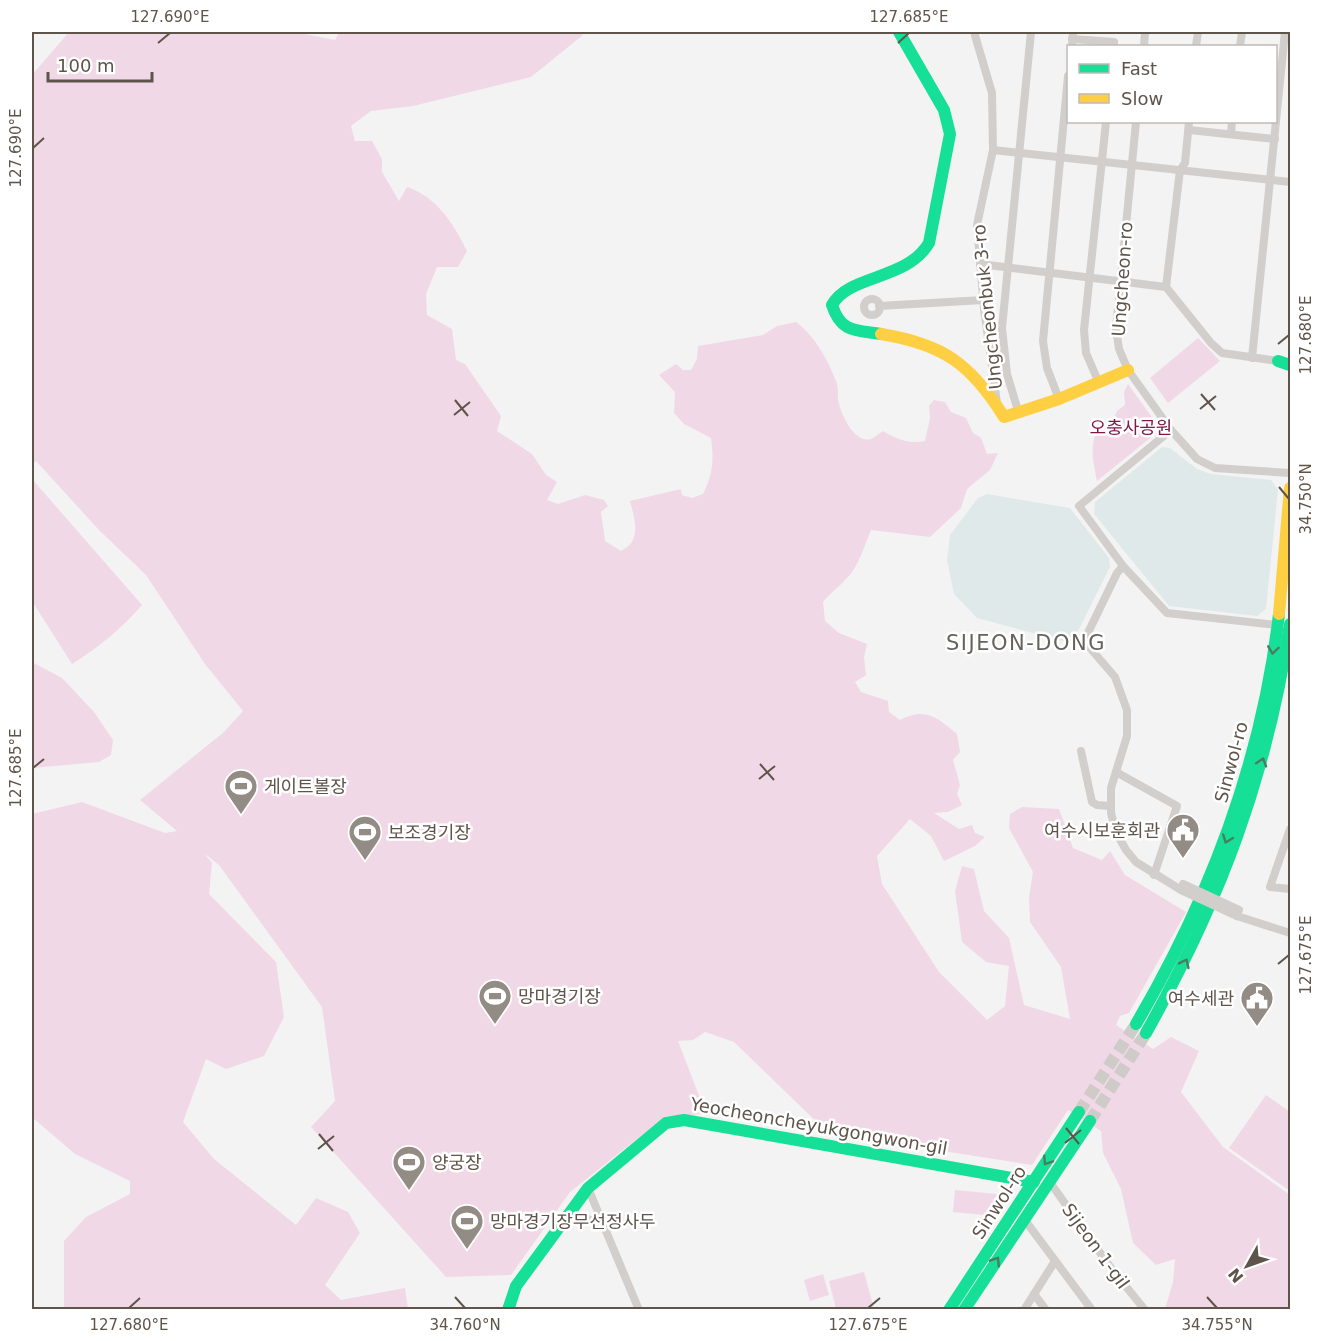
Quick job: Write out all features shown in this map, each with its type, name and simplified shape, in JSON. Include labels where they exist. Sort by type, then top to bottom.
[{"type":"street","points":[[899,32],[948,122],[950,144],[931,237],[924,252],[912,263],[838,294],[832,305],[843,327],[916,340],[930,345],[961,364],[975,378],[1004,417],[1019,414],[1059,399],[1128,370]]},
{"type":"street","name":"Ungcheonbuk 3-ro","points":[[974,32],[992,93],[993,150],[978,212],[983,300],[997,406]]},
{"type":"street","points":[[1019,414],[1003,351],[1002,328],[1031,32]]},
{"type":"street","points":[[1277,118],[1285,32]]},
{"type":"street","points":[[1072,39],[1114,42],[1114,45]]},
{"type":"street","points":[[1059,399],[1047,368],[1043,341],[1067,86]]},
{"type":"street","points":[[1099,383],[1089,366],[1084,343],[1106,123]]},
{"type":"street","name":"Ungcheon-ro","points":[[1136,123],[1120,282],[1117,339],[1128,370],[1192,455],[1210,466],[1290,473]]},
{"type":"street","points":[[1231,134],[1232,123]]},
{"type":"street","points":[[1252,358],[1276,123]]},
{"type":"street","points":[[1166,287],[1180,170],[1185,163],[1189,126],[1275,139]]},
{"type":"street","points":[[993,150],[1290,182]]},
{"type":"street","points":[[980,264],[1166,287],[1220,352],[1230,356],[1284,359],[1290,365]]},
{"type":"street","points":[[879,306],[983,300]]},
{"type":"street","points":[[975,378],[986,381],[993,372]]},
{"type":"street","points":[[1171,430],[1079,506],[1123,566],[1167,613],[1277,625]]},
{"type":"street","name":"Sinwol-ro","points":[[1136,1024],[1178,952],[1228,835],[1254,750],[1277,625],[1290,488]]},
{"type":"street","points":[[1123,566],[1117,573],[1084,641],[1115,677],[1125,702],[1127,736],[1111,788],[1110,806],[1114,826],[1126,850],[1136,862],[1159,877],[1238,913],[1290,933]]},
{"type":"street","name":"Sinwol-ro","points":[[1146,1033],[1202,927],[1233,855],[1266,751],[1290,624]]},
{"type":"street","points":[[1081,751],[1092,802],[1097,805],[1110,806]]},
{"type":"street","points":[[1116,772],[1177,806],[1159,877]]},
{"type":"street","points":[[1290,829],[1287,850],[1270,887],[1290,889]]},
{"type":"street","name":"Sinwol-ro","points":[[949,1310],[1079,1112]]},
{"type":"street","name":"Yeocheoncheyukgongwon-gil","points":[[508,1310],[516,1286],[588,1188],[666,1123],[684,1120],[1034,1182]]},
{"type":"street","name":"Sinwol-ro","points":[[964,1310],[1090,1121]]},
{"type":"street","name":"Sijeon 1-gil","points":[[1049,1181],[1111,1268],[1145,1310]]},
{"type":"street","points":[[588,1188],[639,1310]]},
{"type":"street","points":[[566,1218],[576,1217],[601,1222]]},
{"type":"street","points":[[1024,1219],[1092,1310]]},
{"type":"street","points":[[1024,1310],[1055,1261]]},
{"type":"street","points":[[1034,1294],[1046,1310]]},
{"type":"street","points":[[956,1310],[960,1296]]},
{"type":"shaded area","points":[[1162,447],[1170,448],[1197,469],[1211,474],[1271,480],[1278,490],[1266,609],[1257,616],[1169,606],[1094,514],[1095,502]]},
{"type":"shaded area","points":[[987,494],[1070,508],[1109,558],[1110,567],[1070,643],[977,618],[954,594],[947,560],[950,535],[978,498]]},
{"type":"green space","points":[[69,32],[295,32],[335,40],[339,32],[577,32],[583,35],[531,77],[413,106],[371,111],[351,126],[355,141],[372,141],[382,159],[382,172],[399,201],[407,187],[427,197],[450,221],[467,251],[458,267],[437,267],[426,294],[427,315],[452,329],[456,360],[465,364],[501,416],[497,431],[532,454],[546,475],[557,482],[547,500],[558,504],[585,495],[604,500],[608,506],[601,512],[605,541],[621,551],[628,547],[634,536],[635,523],[630,501],[681,489],[682,495],[692,498],[703,494],[709,480],[712,467],[711,438],[684,424],[674,413],[675,392],[659,375],[676,364],[683,370],[691,370],[697,359],[698,346],[763,335],[777,326],[796,322],[809,334],[825,357],[836,381],[843,415],[850,428],[860,437],[871,439],[883,431],[903,440],[925,441],[930,418],[929,406],[934,400],[945,402],[951,412],[966,418],[973,433],[981,438],[987,454],[998,453],[990,470],[967,489],[961,508],[930,537],[871,530],[851,573],[823,602],[825,621],[839,633],[867,644],[864,657],[866,675],[855,682],[861,692],[888,701],[889,712],[900,720],[924,714],[937,719],[957,734],[960,752],[953,760],[960,785],[957,794],[962,805],[948,812],[934,813],[959,829],[972,825],[975,833],[985,837],[975,846],[944,861],[931,836],[910,819],[877,856],[882,884],[939,972],[987,1020],[1005,1006],[1009,966],[986,962],[962,942],[955,891],[962,866],[974,869],[984,911],[1009,938],[1024,1005],[1070,1019],[1061,967],[1030,922],[1029,898],[1033,872],[1009,828],[1010,814],[1022,807],[1059,809],[1073,848],[1102,860],[1110,851],[1125,875],[1186,912],[1129,1013],[1120,1016],[1116,1025],[1153,1049],[1171,1037],[1199,1051],[1181,1092],[1223,1147],[1290,1195],[1290,1309],[1165,1309],[1173,1282],[1175,1259],[1156,1265],[1133,1243],[1121,1189],[1103,1153],[1101,1131],[1068,1110],[1032,1165],[828,1133],[734,1042],[705,1032],[693,1040],[678,1041],[706,1114],[666,1116],[570,1192],[511,1275],[446,1277],[311,1127],[335,1101],[322,1007],[219,865],[204,853],[212,863],[209,894],[276,962],[284,1017],[264,1056],[226,1069],[206,1059],[183,1122],[214,1159],[296,1225],[316,1198],[348,1212],[360,1233],[325,1285],[341,1300],[405,1288],[408,1309],[64,1309],[64,1241],[86,1217],[130,1194],[130,1181],[75,1154],[33,1118],[32,814],[82,802],[165,833],[177,831],[140,800],[224,732],[243,711],[205,664],[146,575],[99,530],[36,461],[32,464],[32,75]]},
{"type":"green space","points":[[1198,338],[1220,361],[1168,403],[1150,378]]},
{"type":"green space","name":"오충사공원","points":[[1128,384],[1156,423],[1155,434],[1097,481],[1093,454],[1094,441],[1099,429],[1109,430],[1117,411],[1125,405],[1124,392]]},
{"type":"green space","points":[[32,479],[142,605],[109,637],[72,664],[32,601]]},
{"type":"green space","points":[[32,662],[62,678],[94,712],[113,740],[111,755],[99,762],[32,768]]},
{"type":"green space","points":[[1266,1095],[1290,1112],[1290,1191],[1229,1148]]},
{"type":"green space","points":[[955,1190],[997,1194],[996,1216],[953,1212]]},
{"type":"green space","points":[[864,1272],[874,1309],[836,1309],[829,1281]]},
{"type":"green space","points":[[823,1274],[829,1295],[810,1301],[804,1280]]},
{"type":"tunnel","points":[[1079,1112],[1136,1024]]},
{"type":"tunnel","points":[[1090,1121],[1146,1033]]},
{"type":"traffic: fast","points":[[881,334],[850,328],[840,321],[832,305],[840,295],[851,288],[907,264],[929,243],[950,134],[944,110],[899,32]]},
{"type":"traffic: fast","points":[[1278,361],[1290,365]]},
{"type":"traffic: fast","points":[[1136,1024],[1188,927],[1229,826],[1260,722],[1279,614]]},
{"type":"traffic: fast","points":[[1146,1033],[1197,934],[1238,835],[1268,733],[1290,624]]},
{"type":"traffic: fast","points":[[949,1310],[1079,1112]]},
{"type":"traffic: fast","points":[[508,1310],[516,1286],[588,1188],[666,1123],[684,1120],[1034,1182]]},
{"type":"traffic: fast","points":[[964,1310],[1090,1121]]},
{"type":"traffic: slow","points":[[881,334],[922,344],[953,359],[980,383],[1004,417],[1059,399],[1128,370]]},
{"type":"traffic: slow","points":[[1279,614],[1290,488]]},
{"type":"place","name":"게이트볼장","points":[[241,815]]},
{"type":"place","name":"여수시보훈회관","points":[[1183,859]]},
{"type":"place","name":"보조경기장","points":[[365,861]]},
{"type":"place","name":"망마경기장","points":[[495,1025]]},
{"type":"place","name":"여수세관","points":[[1257,1027]]},
{"type":"place","name":"양궁장","points":[[409,1191]]},
{"type":"place","name":"망마경기장무선정사두","points":[[467,1250]]},
{"type":"district","name":"SIJEON-DONG","points":[[1026,643]]}]
